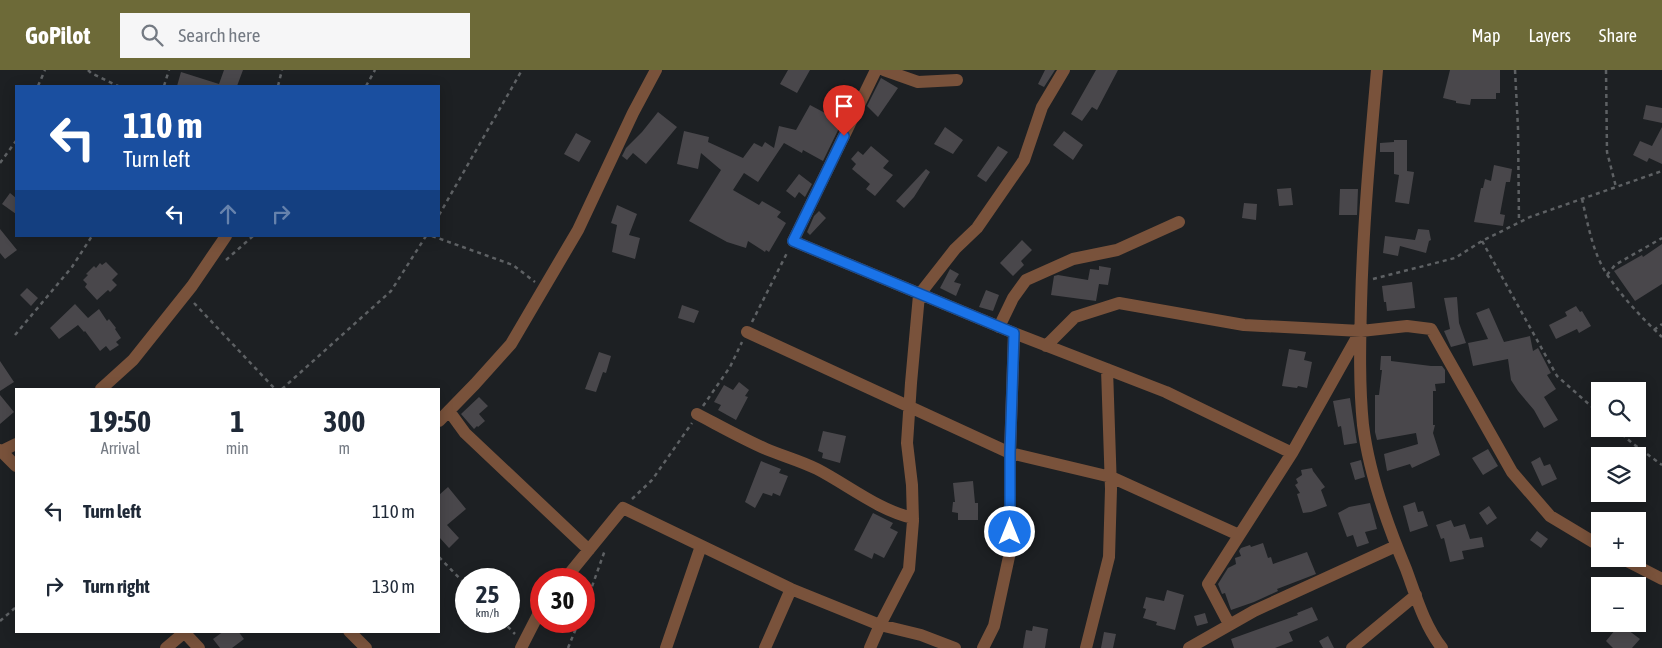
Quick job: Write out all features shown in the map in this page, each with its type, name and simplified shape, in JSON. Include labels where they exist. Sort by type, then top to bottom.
[{"type":"street","points":[[440,420],[511,344],[578,230],[633,113],[656,70]]},
{"type":"street","points":[[876,70],[793,241],[919,295],[1166,392],[1292,454]]},
{"type":"street","points":[[884,70],[918,82],[957,80]]},
{"type":"street","points":[[870,648],[880,624],[909,569],[913,518],[912,485],[907,443],[919,295],[954,249],[976,228],[1024,160],[1042,107],[1064,70]]},
{"type":"street","points":[[1377,70],[1368,164],[1362,282],[1360,376],[1363,426],[1375,480],[1396,546],[1432,634],[1442,648]]},
{"type":"street","points":[[999,327],[1026,280],[1074,259],[1117,250],[1179,222]]},
{"type":"street","points":[[103,388],[134,360],[186,294],[225,237]]},
{"type":"street","points":[[1046,346],[1074,317],[1119,303],[1244,325],[1361,331],[1407,326],[1431,329],[1512,472],[1550,516],[1591,541]]},
{"type":"street","points":[[1229,624],[1208,584],[1292,454],[1361,331]]},
{"type":"street","points":[[747,332],[1010,453],[1111,477],[1239,535]]},
{"type":"street","points":[[983,648],[994,626],[1010,552],[1010,453],[1014,333]]},
{"type":"street","points":[[1086,648],[1109,558],[1111,477],[1107,369]]},
{"type":"street","points":[[449,411],[465,433],[589,550]]},
{"type":"street","points":[[698,414],[766,449],[814,467],[899,515],[913,518]]},
{"type":"street","points":[[15,444],[0,451],[15,465]]},
{"type":"street","points":[[574,568],[623,508],[791,589],[880,624],[921,635],[955,648]]},
{"type":"street","points":[[666,648],[701,546]]},
{"type":"street","points":[[1189,648],[1229,624],[1396,546]]},
{"type":"street","points":[[1639,567],[1662,579]]},
{"type":"street","points":[[765,648],[791,589]]},
{"type":"street","points":[[1352,648],[1416,595]]},
{"type":"street","points":[[522,645],[530,629]]},
{"type":"street","points":[[166,648],[184,633]]},
{"type":"street","points":[[186,633],[199,648]]},
{"type":"street","points":[[351,633],[366,648]]},
{"type":"path","points":[[38,85],[45,70]]},
{"type":"path","points":[[88,70],[91,74],[116,85]]},
{"type":"path","points":[[164,85],[169,70]]},
{"type":"path","points":[[278,85],[282,70]]},
{"type":"path","points":[[367,85],[375,70]]},
{"type":"path","points":[[440,213],[522,70]]},
{"type":"path","points":[[1515,70],[1519,136],[1519,222]]},
{"type":"path","points":[[1606,70],[1607,152],[1616,187]]},
{"type":"path","points":[[0,162],[15,142]]},
{"type":"path","points":[[1362,282],[1455,258],[1482,241],[1530,217],[1662,171]]},
{"type":"path","points":[[1582,199],[1592,240],[1607,275],[1644,320],[1662,337]]},
{"type":"path","points":[[15,336],[72,267],[91,237]]},
{"type":"path","points":[[223,262],[252,237]]},
{"type":"path","points":[[283,388],[391,291],[425,237]]},
{"type":"path","points":[[435,237],[513,265],[543,288]]},
{"type":"path","points":[[1607,275],[1615,265],[1662,238]]},
{"type":"path","points":[[623,508],[652,480],[730,367],[793,241]]},
{"type":"path","points":[[1482,241],[1557,376],[1591,406]]},
{"type":"path","points":[[186,294],[274,388]]},
{"type":"path","points":[[1654,330],[1662,324]]},
{"type":"path","points":[[1625,437],[1662,465]]},
{"type":"path","points":[[595,578],[606,548]]},
{"type":"path","points":[[440,558],[455,574]]},
{"type":"path","points":[[0,621],[15,608]]},
{"type":"path","points":[[512,633],[522,645]]},
{"type":"path","points":[[568,648],[574,633]]},
{"type":"building","points":[[224,70],[243,70],[237,85],[177,85],[181,72],[219,84]]},
{"type":"building","points":[[788,70],[810,70],[797,93],[780,84]]},
{"type":"building","points":[[1045,70],[1055,70],[1044,87],[1038,84]]},
{"type":"building","points":[[1096,70],[1118,70],[1097,110],[1092,107],[1082,121],[1071,114]]},
{"type":"building","points":[[1450,70],[1500,70],[1500,93],[1496,93],[1496,99],[1471,99],[1470,105],[1456,103],[1456,101],[1443,98]]},
{"type":"building","points":[[881,78],[898,88],[878,117],[867,106]]},
{"type":"building","points":[[810,105],[842,122],[823,161],[803,150],[802,153],[784,143],[758,182],[744,173],[733,190],[759,205],[762,201],[781,212],[777,217],[786,223],[769,252],[766,250],[765,252],[748,241],[746,248],[727,242],[689,221],[721,170],[701,153],[698,169],[677,164],[684,131],[709,137],[708,142],[743,158],[754,143],[762,147],[765,142],[774,148],[779,126],[796,130]]},
{"type":"building","points":[[1646,105],[1662,108],[1662,123],[1643,119]]},
{"type":"building","points":[[658,112],[677,127],[646,164],[633,153],[627,160],[622,156],[626,148]]},
{"type":"building","points":[[945,127],[963,140],[953,154],[934,144]]},
{"type":"building","points":[[1662,127],[1662,164],[1649,158],[1647,162],[1633,155],[1640,141],[1652,146]]},
{"type":"building","points":[[1064,131],[1083,145],[1073,160],[1053,145]]},
{"type":"building","points":[[576,133],[591,141],[579,162],[564,154]]},
{"type":"building","points":[[1394,140],[1407,140],[1407,171],[1414,172],[1409,204],[1395,202],[1399,175],[1394,174],[1394,152],[1380,152],[1380,143],[1394,142]]},
{"type":"building","points":[[871,146],[889,161],[883,168],[893,175],[875,196],[866,189],[870,184],[852,169],[856,164],[851,159],[858,151],[863,155]]},
{"type":"building","points":[[998,146],[1008,152],[986,182],[977,176]]},
{"type":"building","points":[[1494,165],[1512,169],[1510,182],[1506,182],[1500,214],[1505,215],[1503,226],[1474,222],[1481,188],[1483,188],[1485,179],[1491,181]]},
{"type":"building","points":[[926,169],[930,172],[914,197],[904,208],[896,201]]},
{"type":"building","points":[[799,174],[812,184],[805,197],[799,192],[795,198],[786,191]]},
{"type":"building","points":[[1291,188],[1293,205],[1279,206],[1277,189]]},
{"type":"building","points":[[1340,189],[1358,189],[1357,215],[1339,215]]},
{"type":"building","points":[[10,193],[15,197],[15,213],[2,204]]},
{"type":"building","points":[[1244,203],[1257,204],[1256,220],[1242,218]]},
{"type":"building","points":[[617,205],[637,214],[629,235],[640,238],[635,259],[612,252],[617,225],[611,223]]},
{"type":"building","points":[[819,211],[826,218],[810,235],[807,232],[814,216]]},
{"type":"building","points":[[0,229],[17,250],[5,259],[0,253]]},
{"type":"building","points":[[1418,229],[1429,230],[1431,240],[1429,241],[1426,253],[1400,246],[1398,256],[1383,253],[1385,236],[1415,240]]},
{"type":"building","points":[[1022,240],[1032,250],[1021,261],[1024,265],[1013,276],[1000,263]]},
{"type":"building","points":[[1662,244],[1662,284],[1635,301],[1614,271],[1642,255],[1643,257]]},
{"type":"building","points":[[106,262],[118,274],[112,280],[117,285],[97,300],[85,287],[87,284],[83,280],[94,266],[96,268],[100,263],[102,265]]},
{"type":"building","points":[[1099,266],[1111,268],[1108,285],[1099,284],[1096,301],[1051,295],[1054,276],[1088,280],[1090,269],[1099,270]]},
{"type":"building","points":[[950,269],[959,274],[954,282],[961,284],[956,296],[940,288]]},
{"type":"building","points":[[1412,282],[1415,308],[1387,311],[1382,286]]},
{"type":"building","points":[[27,288],[38,298],[31,306],[20,295]]},
{"type":"building","points":[[986,290],[999,295],[993,311],[979,307]]},
{"type":"building","points":[[1457,297],[1459,323],[1466,343],[1451,347],[1444,331],[1450,329],[1444,298]]},
{"type":"building","points":[[75,304],[88,318],[99,309],[107,321],[109,319],[116,328],[121,338],[116,342],[119,345],[110,351],[106,346],[100,351],[78,325],[59,339],[50,328]]},
{"type":"building","points":[[682,305],[699,311],[694,323],[678,318]]},
{"type":"building","points":[[1576,306],[1580,312],[1582,311],[1591,326],[1579,333],[1577,329],[1556,339],[1549,325],[1567,316],[1565,312]]},
{"type":"building","points":[[1489,308],[1504,342],[1530,336],[1533,351],[1538,348],[1551,373],[1547,375],[1556,389],[1544,397],[1558,420],[1544,428],[1534,410],[1511,380],[1508,359],[1473,366],[1468,343],[1488,339],[1476,313]]},
{"type":"building","points":[[1289,349],[1306,352],[1304,360],[1312,362],[1307,388],[1282,386]]},
{"type":"building","points":[[599,352],[611,356],[606,373],[603,372],[596,392],[585,389]]},
{"type":"building","points":[[1381,356],[1391,356],[1391,361],[1442,366],[1445,370],[1445,383],[1435,384],[1436,391],[1433,391],[1433,425],[1435,425],[1433,433],[1440,455],[1412,468],[1410,464],[1387,471],[1384,454],[1418,444],[1416,433],[1377,440],[1375,432],[1375,395],[1379,395],[1382,370],[1380,370]]},
{"type":"building","points":[[0,361],[14,382],[0,391]]},
{"type":"building","points":[[739,382],[749,390],[745,396],[748,397],[736,420],[718,410],[721,405],[714,402],[724,385],[733,390]]},
{"type":"building","points":[[0,395],[14,412],[0,424]]},
{"type":"building","points":[[479,397],[488,406],[479,414],[485,421],[474,429],[461,414]]},
{"type":"building","points":[[1350,398],[1357,443],[1344,445],[1341,426],[1338,427],[1333,401]]},
{"type":"building","points":[[823,431],[846,436],[840,463],[822,458],[823,453],[818,451]]},
{"type":"building","points":[[1488,449],[1498,466],[1483,475],[1472,458]]},
{"type":"building","points":[[1540,457],[1544,466],[1550,464],[1557,479],[1542,486],[1531,462]]},
{"type":"building","points":[[1361,460],[1365,477],[1355,480],[1350,463]]},
{"type":"building","points":[[761,461],[781,469],[779,473],[788,476],[780,496],[773,493],[772,496],[763,493],[755,508],[745,502]]},
{"type":"building","points":[[1312,468],[1325,487],[1321,490],[1327,506],[1303,513],[1297,494],[1300,493],[1295,485],[1298,483],[1296,479],[1302,475],[1301,470]]},
{"type":"building","points":[[973,481],[975,503],[978,503],[978,520],[958,520],[958,513],[952,512],[953,502],[955,502],[953,483]]},
{"type":"building","points":[[448,487],[466,509],[447,525],[459,538],[449,548],[440,538],[440,494]]},
{"type":"building","points":[[1415,502],[1418,512],[1423,511],[1428,526],[1410,532],[1403,506]]},
{"type":"building","points":[[1370,503],[1377,529],[1365,532],[1369,543],[1357,547],[1353,535],[1347,537],[1338,513],[1349,507]]},
{"type":"building","points":[[1489,506],[1497,518],[1487,525],[1479,513]]},
{"type":"building","points":[[873,513],[893,523],[890,528],[898,532],[884,558],[874,553],[872,559],[854,550]]},
{"type":"building","points":[[1451,520],[1454,527],[1465,524],[1470,539],[1482,537],[1484,547],[1462,551],[1464,559],[1450,562],[1444,538],[1441,539],[1436,525]]},
{"type":"building","points":[[1537,531],[1548,539],[1541,548],[1530,540]]},
{"type":"building","points":[[1263,543],[1268,558],[1271,557],[1273,564],[1307,552],[1316,574],[1277,589],[1278,591],[1254,602],[1231,610],[1225,593],[1222,594],[1218,584],[1228,568],[1236,564],[1235,558],[1241,556],[1239,551],[1241,548]]},
{"type":"building","points":[[1167,590],[1184,595],[1175,630],[1156,625],[1157,622],[1143,618],[1146,609],[1143,608],[1146,597],[1164,601]]},
{"type":"building","points":[[1312,607],[1318,620],[1289,632],[1293,641],[1275,648],[1234,648],[1231,639],[1298,615],[1297,613]]},
{"type":"building","points":[[1205,613],[1208,623],[1197,626],[1194,616]]},
{"type":"building","points":[[1033,626],[1048,629],[1045,648],[1023,648],[1026,630],[1032,631]]},
{"type":"building","points":[[1104,632],[1116,634],[1113,648],[1101,648]]},
{"type":"building","points":[[1613,632],[1631,632],[1640,639],[1632,648],[1613,648],[1606,641]]},
{"type":"building","points":[[221,633],[240,633],[244,639],[232,648],[220,648],[213,639]]},
{"type":"building","points":[[1328,636],[1334,648],[1323,648],[1319,641]]},
{"type":"route","points":[[844,136],[793,241],[1014,333],[1010,453],[1010,532]]}]
